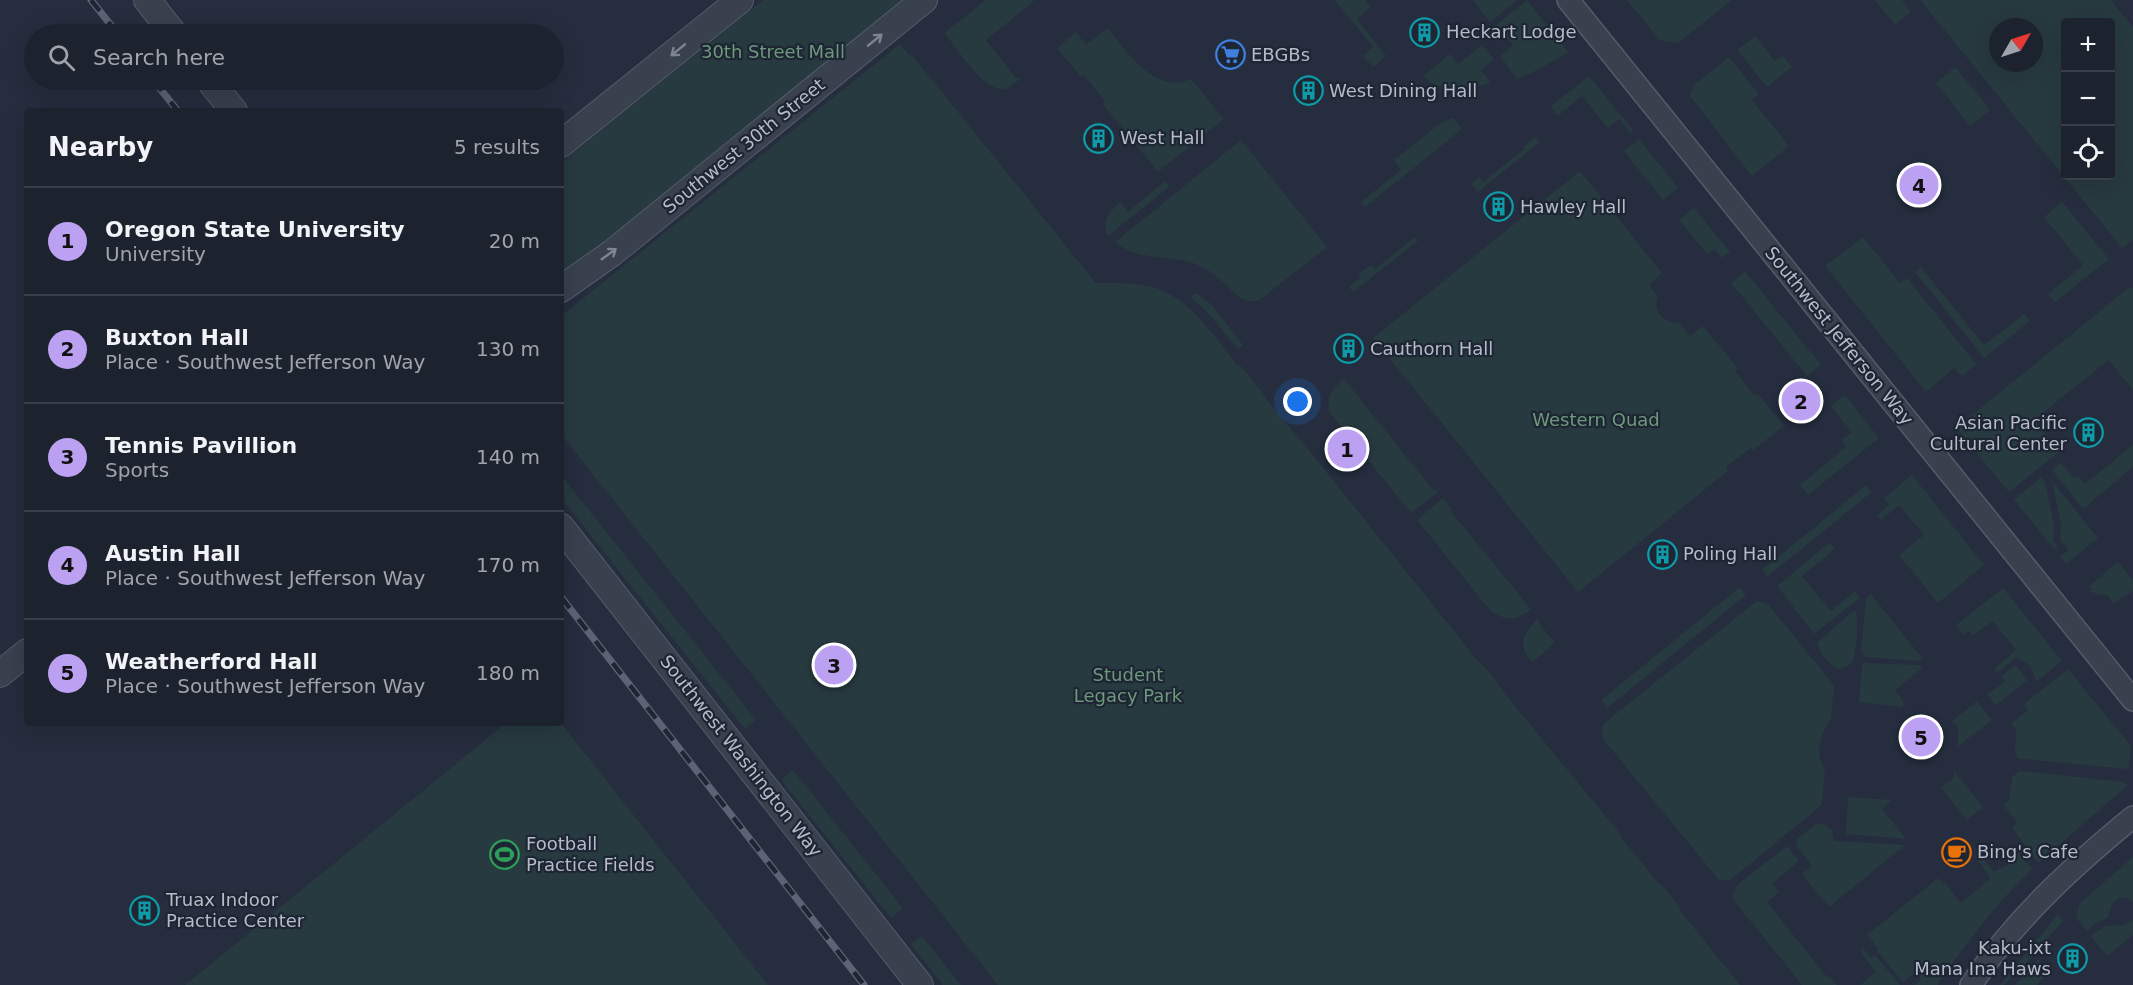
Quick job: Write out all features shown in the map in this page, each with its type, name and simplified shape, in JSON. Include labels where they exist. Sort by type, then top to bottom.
[{"type":"street","points":[[147,0],[166,24]]},
{"type":"street","points":[[564,142],[740,0]]},
{"type":"street","name":"Southwest 30th Street","points":[[564,286],[620,246],[924,0]]},
{"type":"street","name":"Southwest Jefferson Way","points":[[1568,0],[2133,700]]},
{"type":"street","points":[[218,90],[232,108]]},
{"type":"street","name":"Southwest Washington Way","points":[[564,531],[920,985]]},
{"type":"street","points":[[0,674],[24,654]]},
{"type":"street","points":[[1971,985],[2053,887],[2133,817]]},
{"type":"green space","name":"30th Street Mall","points":[[763,0],[912,0],[564,281],[564,161]]},
{"type":"green space","points":[[986,0],[1035,0],[986,40],[1016,78],[1020,79],[1006,89],[992,86],[977,74],[944,33]]},
{"type":"green space","points":[[1335,0],[1365,0],[1371,7],[1357,19],[1386,56],[1373,67],[1363,56],[1373,47]]},
{"type":"green space","points":[[1473,0],[1517,0],[1490,22]]},
{"type":"green space","points":[[1527,0],[1568,52],[1540,69],[1517,79],[1500,56],[1513,45],[1503,33],[1497,38],[1490,30]]},
{"type":"green space","points":[[1627,0],[1732,0],[1678,43],[1660,40]]},
{"type":"green space","points":[[1875,0],[1902,0],[1911,12],[1895,25]]},
{"type":"green space","points":[[1920,0],[2111,0],[2133,27],[2133,240],[2122,248],[2067,180],[2115,180],[2115,18],[2061,18],[2061,173]]},
{"type":"green space","points":[[1108,28],[1133,59],[1154,76],[1166,81],[1178,82],[1191,79],[1224,119],[1158,172],[1103,104],[1105,101],[1084,75],[1081,77],[1057,48],[1076,32],[1086,45]]},
{"type":"green space","points":[[1755,36],[1775,61],[1783,55],[1792,67],[1767,87],[1737,50]]},
{"type":"green space","name":"Student Legacy Park","points":[[900,44],[910,56],[912,55],[1096,283],[1153,287],[1179,300],[1211,331],[1680,907],[1679,909],[1740,985],[998,985],[564,438],[564,314]]},
{"type":"green space","points":[[1482,45],[1494,59],[1481,70],[1490,82],[1487,84],[1462,88],[1444,87],[1436,85],[1423,76],[1450,54],[1458,64]]},
{"type":"green space","points":[[1729,57],[1759,94],[1752,100],[1789,146],[1752,176],[1690,96],[1693,86]]},
{"type":"green space","points":[[1955,67],[1990,110],[1970,126],[1936,83]]},
{"type":"green space","points":[[1589,76],[1633,130],[1630,133],[1619,119],[1608,128],[1582,96],[1558,116],[1551,106]]},
{"type":"green space","points":[[1453,118],[1462,129],[1365,207],[1361,202],[1401,170],[1394,160],[1442,122]]},
{"type":"green space","points":[[1535,137],[1540,142],[1478,192],[1471,184],[1479,177],[1483,182],[1524,149],[1523,147]]},
{"type":"green space","points":[[1639,139],[1678,188],[1663,200],[1624,151]]},
{"type":"green space","points":[[1241,140],[1327,247],[1260,300],[1248,301],[1198,265],[1188,261],[1135,253],[1115,242]]},
{"type":"green space","name":"Western Quad","points":[[1580,171],[1662,273],[1649,285],[1658,296],[1657,307],[1661,316],[1669,321],[1680,323],[1690,336],[1703,326],[1738,368],[1735,371],[1755,396],[1758,394],[1784,426],[1726,467],[1728,471],[1578,592],[1373,338]]},
{"type":"green space","points":[[1165,181],[1170,186],[1108,236],[1106,222],[1120,202],[1128,212]]},
{"type":"green space","points":[[2062,202],[2109,259],[2055,302],[2048,294],[2083,265],[2044,217]]},
{"type":"green space","points":[[1694,208],[1730,252],[1722,258],[1714,249],[1707,254],[1679,220]]},
{"type":"green space","points":[[1415,237],[1418,241],[1353,292],[1349,287],[1361,277],[1359,274],[1371,265],[1375,269]]},
{"type":"green space","points":[[1863,237],[1900,283],[1907,278],[1976,364],[1962,376],[1954,368],[1926,392],[1825,266]]},
{"type":"green space","points":[[1921,267],[1984,345],[2024,314],[2030,321],[1984,358],[1915,272]]},
{"type":"green space","points":[[1745,271],[1821,365],[1807,376],[1731,283]]},
{"type":"green space","points":[[2131,286],[2133,289],[2133,390],[2109,360],[2034,420],[2059,452],[2009,492],[1956,428]]},
{"type":"green space","points":[[1196,293],[1212,305],[1243,345],[1238,349],[1208,313],[1190,297]]},
{"type":"green space","points":[[1344,379],[1433,490],[1438,492],[1411,513],[1330,413],[1329,398],[1336,386]]},
{"type":"green space","points":[[1845,395],[1879,438],[1808,495],[1800,485],[1846,447],[1842,440],[1852,432],[1831,406]]},
{"type":"green space","points":[[2133,445],[2133,467],[2083,509],[2052,470],[2061,463],[2074,478],[2078,475],[2085,484]]},
{"type":"green space","points":[[1912,475],[1984,565],[1938,603],[1899,555],[1924,535],[1899,505],[1881,520],[1877,515],[1889,505],[1884,498]]},
{"type":"green space","points":[[2041,477],[2045,482],[2054,524],[2053,540],[2058,547],[2054,549],[2014,500]]},
{"type":"green space","points":[[564,479],[756,720],[745,729],[564,502]]},
{"type":"green space","points":[[2052,481],[2098,538],[2066,564],[2060,557],[2069,550],[2060,539],[2061,524]]},
{"type":"green space","points":[[1866,485],[1872,492],[1767,577],[1762,570]]},
{"type":"green space","points":[[1443,498],[1452,509],[1450,510],[1531,609],[1515,618],[1505,618],[1494,613],[1417,520]]},
{"type":"green space","points":[[1830,542],[1835,549],[1802,576],[1831,611],[1855,591],[1860,598],[1814,634],[1777,586]]},
{"type":"green space","points":[[2118,562],[2133,580],[2133,591],[2113,604],[2108,596],[2089,592],[2092,589],[2089,586]]},
{"type":"green space","points":[[1740,587],[1746,595],[1607,708],[1601,700]]},
{"type":"green space","points":[[2003,588],[2062,661],[2036,682],[2031,667],[2017,657],[1997,673],[1994,669],[2016,650],[1993,621],[1973,635],[1969,631],[1964,635],[1956,625]]},
{"type":"green space","points":[[1871,594],[1923,659],[1920,661],[1866,657],[1861,651],[1866,598]]},
{"type":"green space","points":[[1757,601],[1768,604],[1834,685],[1831,719],[1824,730],[1819,748],[1820,759],[1825,771],[1822,805],[1730,880],[1719,880],[1603,739],[1602,725]]},
{"type":"green space","points":[[1856,611],[1857,637],[1854,658],[1849,665],[1839,669],[1825,658],[1817,643]]},
{"type":"green space","points":[[1538,619],[1555,643],[1531,661],[1524,649],[1524,638],[1529,628]]},
{"type":"green space","points":[[1864,663],[1920,665],[1922,668],[1895,690],[1903,701],[1903,707],[1859,702]]},
{"type":"green space","points":[[2015,665],[2028,680],[1996,705],[1987,695],[2005,681],[2002,676]]},
{"type":"green space","points":[[2068,669],[2131,746],[2127,769],[2019,759],[2015,754],[2016,730],[2011,724],[2028,710],[2024,704]]},
{"type":"green space","points":[[1977,701],[1992,720],[1957,747],[1959,729],[1952,721]]},
{"type":"green space","name":"Football Practice Fields","points":[[502,726],[563,726],[768,985],[185,985]]},
{"type":"green space","points":[[793,770],[903,908],[891,918],[781,780]]},
{"type":"green space","points":[[1954,771],[1983,807],[1967,820],[1941,788],[1954,778]]},
{"type":"green space","points":[[2019,771],[2124,782],[2127,786],[2038,863],[2012,827],[2017,822],[2003,805],[2009,800],[2012,777]]},
{"type":"green space","points":[[1848,797],[1892,800],[1882,809],[1906,839],[1846,834]]},
{"type":"green space","points":[[1817,823],[1826,825],[1832,830],[1834,841],[1905,845],[1829,907],[1802,874],[1812,866],[1796,845],[1797,839]]},
{"type":"green space","points":[[1787,846],[1798,862],[1773,883],[1779,892],[1767,902],[1827,977],[1829,976],[1837,985],[1802,985],[1732,897],[1737,885]]},
{"type":"green space","points":[[2018,853],[2032,869],[1982,924],[1937,985],[1914,985],[1921,980],[1915,973],[1903,982],[1867,935],[1938,878],[1961,903],[1991,878],[1975,857],[1979,854],[1994,872],[2008,865]]},
{"type":"green space","points":[[2133,857],[2133,902],[2126,897],[2117,899],[2113,903],[2108,918],[2096,923],[2087,931],[2076,918],[2080,903]]},
{"type":"green space","points":[[2058,914],[2063,921],[2021,969],[2004,985],[2000,985]]},
{"type":"green space","points":[[2133,920],[2133,935],[2107,956],[2091,936],[2105,926],[2124,925]]},
{"type":"green space","points":[[922,936],[961,985],[943,985],[911,944]]},
{"type":"green space","points":[[1863,948],[1871,958],[1875,955],[1900,985],[1860,985],[1876,972],[1860,951]]},
{"type":"green space","points":[[2038,959],[2049,971],[2037,985],[2015,985]]},
{"type":"railway","points":[[91,0],[110,24]]},
{"type":"railway","points":[[161,90],[176,108]]},
{"type":"railway","points":[[564,601],[864,985]]},
{"type":"place","name":"Heckart Lodge","points":[[1425,32]]},
{"type":"place","name":"EBGBs","points":[[1230,55]]},
{"type":"place","name":"West Dining Hall","points":[[1308,91]]},
{"type":"place","name":"West Hall","points":[[1099,138]]},
{"type":"place","name":"Austin Hall","points":[[1919,185]]},
{"type":"place","name":"Hawley Hall","points":[[1499,207]]},
{"type":"place","name":"Cauthorn Hall","points":[[1349,349]]},
{"type":"place","name":"Buxton Hall","points":[[1801,401]]},
{"type":"place","name":"Asian Pacific Cultural Center","points":[[2088,433]]},
{"type":"place","name":"Oregon State University","points":[[1347,449]]},
{"type":"place","name":"Poling Hall","points":[[1662,554]]},
{"type":"place","name":"Tennis Pavillion","points":[[834,665]]},
{"type":"place","name":"Weatherford Hall","points":[[1921,737]]},
{"type":"place","name":"Bing's Cafe","points":[[1956,852]]},
{"type":"place","name":"Football Practice Fields","points":[[505,854]]},
{"type":"place","name":"Truax Indoor Practice Center","points":[[145,910]]},
{"type":"place","name":"Kaku-ixt Mana Ina Haws","points":[[2072,958]]}]
